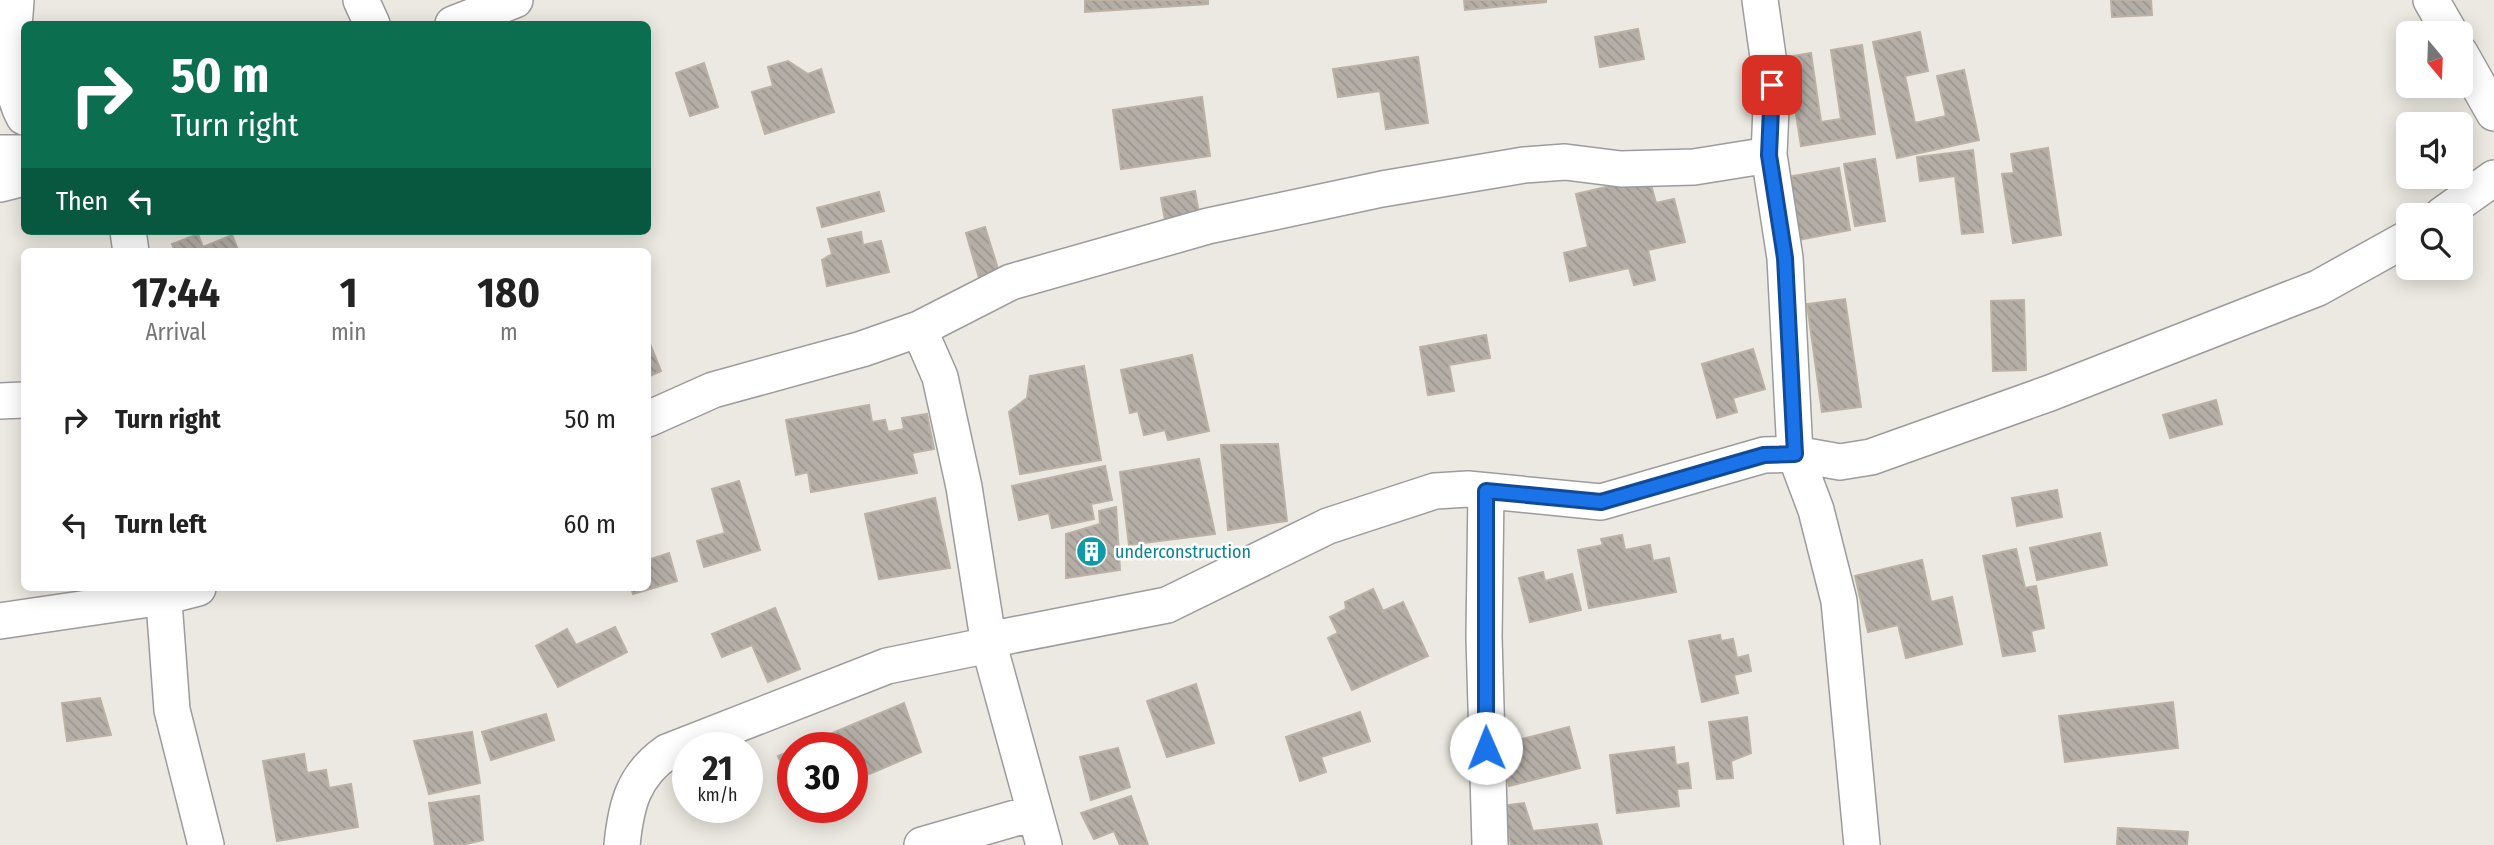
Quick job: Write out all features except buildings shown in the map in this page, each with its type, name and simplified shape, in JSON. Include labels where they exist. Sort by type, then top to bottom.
[{"type":"street","points":[[14,118],[12,62],[16,0]]},
{"type":"street","points":[[361,0],[371,21]]},
{"type":"street","points":[[461,21],[514,0]]},
{"type":"street","points":[[1760,0],[1772,85],[1769,155],[1785,258],[1795,454],[1816,510],[1839,601],[1849,681],[1862,845]]},
{"type":"street","points":[[2431,0],[2443,21]]},
{"type":"street","points":[[2473,76],[2494,113]]},
{"type":"street","points":[[0,153],[21,153]]},
{"type":"street","points":[[651,418],[713,390],[862,349],[919,329],[1011,282],[1208,226],[1382,189],[1538,164],[1565,162],[1621,169],[1694,167],[1769,155]]},
{"type":"street","points":[[2459,203],[2494,178]]},
{"type":"street","points":[[0,184],[21,179]]},
{"type":"street","points":[[622,845],[625,810],[638,782],[648,766],[667,752],[887,667],[1167,605],[1328,526],[1385,505],[1435,491],[1486,491],[1601,502],[1764,455],[1795,454],[1840,462],[1871,457],[2050,393],[2318,288],[2359,268],[2396,245]]},
{"type":"street","points":[[919,329],[940,377],[964,487],[989,643],[1039,829],[922,845]]},
{"type":"street","points":[[0,401],[21,400]]},
{"type":"street","points":[[1486,491],[1484,637],[1490,845]]},
{"type":"street","points":[[0,621],[163,593],[172,710],[206,845]]},
{"type":"street","points":[[0,598],[69,611]]},
{"type":"place","name":"underconstruction","points":[[1092,552]]},
{"type":"route","points":[[1486,748],[1486,491],[1601,502],[1703,470],[1764,455],[1795,454],[1793,352],[1785,258],[1769,155],[1772,85]]}]
